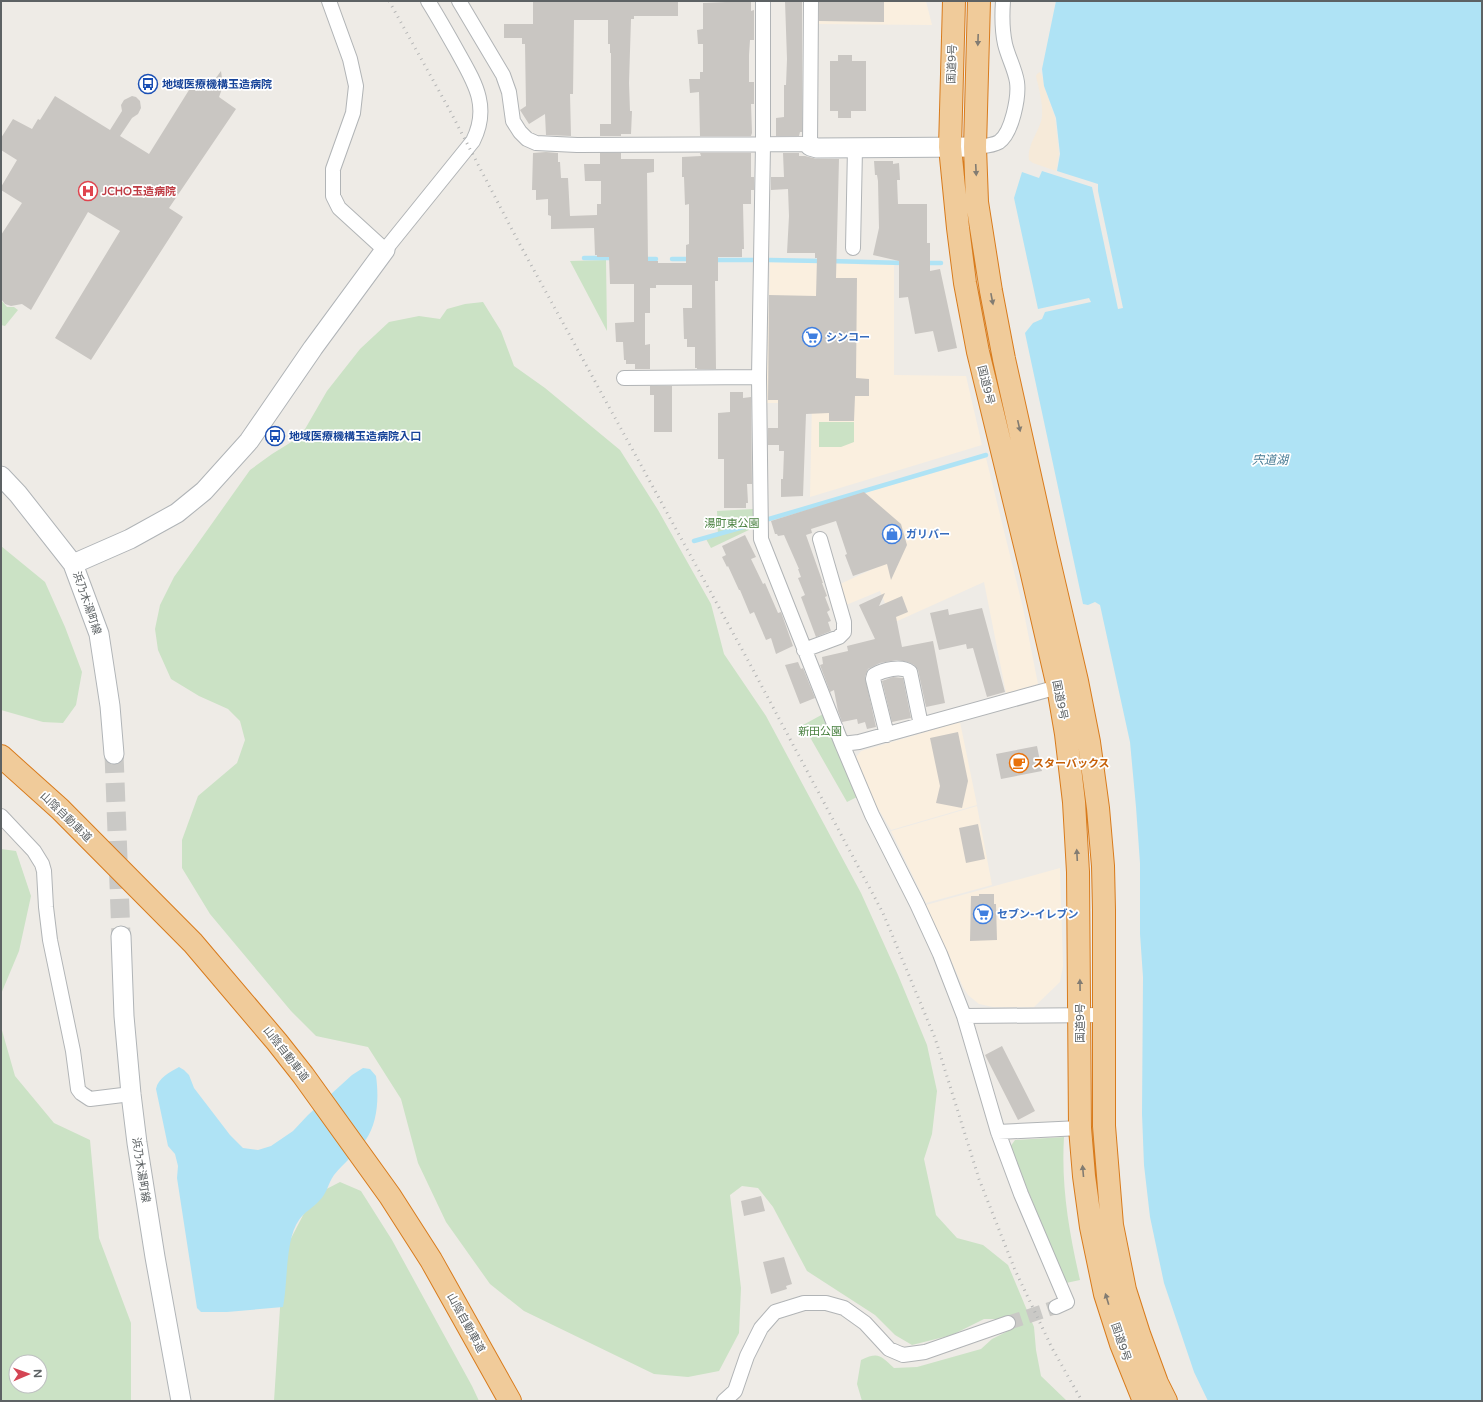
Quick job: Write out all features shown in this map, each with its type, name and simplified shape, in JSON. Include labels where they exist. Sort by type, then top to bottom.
[{"type":"highway","name":"国道9号","points":[[954,1],[950,147],[965,283],[978,352],[1058,686],[1066,734],[1074,802],[1078,872],[1080,1128],[1084,1176],[1090,1219],[1105,1294],[1121,1344],[1144,1401]]},
{"type":"highway","name":"国道9号","points":[[979,1],[975,147],[978,202],[991,291],[1002,352],[1077,681],[1090,749],[1098,808],[1103,866],[1105,1015],[1104,1126],[1112,1225],[1125,1290],[1141,1341],[1157,1383],[1166,1401]]},
{"type":"highway","name":"山陰自動車道","points":[[1,756],[60,809],[193,944],[277,1042],[300,1078],[431,1260],[510,1401]]},
{"type":"highway","name":"山陰自動車道","points":[[1,768],[54,816],[187,951],[300,1078]]},
{"type":"highway","name":"山陰自動車道","points":[[387,1199],[500,1401]]},
{"type":"main road","points":[[810,146],[817,148],[975,147]]},
{"type":"main road","points":[[73,564],[130,539],[171,517],[204,491],[249,440],[313,348],[385,250]]},
{"type":"main road","name":"浜乃木湯町線","points":[[1,476],[18,494],[73,564],[99,634],[110,706],[114,754]]},
{"type":"main road","name":"浜乃木湯町線","points":[[121,936],[124,1016],[137,1143],[155,1257],[182,1401]]},
{"type":"street","points":[[329,1],[350,59],[356,86],[353,113],[333,169],[333,196],[339,208],[385,250],[473,141],[478,131],[480,121],[480,104],[476,85],[428,1]]},
{"type":"street","points":[[763,1],[763,145],[759,378],[761,539],[804,650],[872,815],[917,904],[940,954],[964,1016],[998,1132],[1067,1302],[1056,1307]]},
{"type":"street","points":[[461,2],[502,75],[508,92],[513,121],[520,132],[527,139],[536,143],[577,145],[803,144],[810,146],[811,1]]},
{"type":"street","points":[[975,147],[993,144],[1002,139],[1006,133],[1017,103],[1017,82],[1005,43],[1002,19],[1003,1]]},
{"type":"street","points":[[854,248],[855,148]]},
{"type":"street","points":[[624,378],[759,378]]},
{"type":"street","points":[[804,650],[839,637],[844,632],[844,622],[820,539]]},
{"type":"street","points":[[887,735],[873,679],[874,675],[878,673],[900,668],[905,668],[910,672],[921,725]]},
{"type":"street","points":[[842,744],[859,742],[887,735],[1058,686]]},
{"type":"street","points":[[1,816],[34,851],[42,864],[44,871],[50,940],[73,1051],[78,1089],[81,1094],[90,1099],[131,1094]]},
{"type":"street","points":[[964,1016],[1105,1015]]},
{"type":"street","points":[[998,1132],[1080,1128]]},
{"type":"street","points":[[724,1401],[735,1391],[747,1356],[761,1328],[775,1312],[804,1303],[826,1303],[844,1308],[865,1323],[889,1349],[903,1354],[925,1352],[1008,1324]]},
{"type":"shaded area","points":[[816,1],[926,1],[932,25],[816,24]]},
{"type":"shaded area","points":[[770,262],[894,265],[894,375],[966,376],[982,445],[810,497],[812,403],[766,403]]},
{"type":"shaded area","points":[[986,458],[1023,608],[1038,684],[1006,693],[984,582],[893,623],[880,591],[846,605],[838,585],[875,568],[856,495]]},
{"type":"shaded area","points":[[960,722],[977,805],[891,830],[873,800],[856,757],[861,751]]},
{"type":"shaded area","points":[[977,806],[992,885],[926,903],[891,831]]},
{"type":"shaded area","points":[[1060,868],[1063,966],[1060,982],[1034,1007],[993,1007],[979,1004],[968,995],[963,987],[926,905]]},
{"type":"green space","points":[[606,260],[607,331],[570,261]]},
{"type":"green space","points":[[1,300],[7,307],[14,307],[18,310],[5,326],[1,325]]},
{"type":"green space","points":[[483,302],[501,331],[514,366],[545,388],[620,450],[658,510],[711,604],[724,654],[766,716],[861,893],[898,975],[927,1045],[937,1091],[932,1134],[924,1159],[936,1215],[957,1238],[983,1245],[1008,1265],[1034,1327],[1036,1350],[1041,1376],[1067,1401],[862,1401],[857,1384],[861,1360],[876,1355],[883,1358],[894,1368],[917,1367],[981,1349],[992,1339],[1006,1332],[1010,1325],[1007,1319],[984,1319],[952,1335],[912,1345],[895,1335],[875,1315],[807,1271],[773,1207],[758,1188],[742,1186],[730,1195],[741,1288],[739,1333],[719,1371],[688,1377],[654,1374],[524,1311],[490,1284],[446,1222],[418,1163],[401,1099],[368,1047],[316,1036],[291,1011],[210,914],[182,868],[182,840],[198,796],[237,763],[245,740],[240,721],[228,709],[199,696],[171,679],[158,650],[155,629],[160,605],[174,577],[250,470],[301,436],[327,391],[360,349],[389,322],[419,316],[440,319],[447,309],[465,304]]},
{"type":"green space","points":[[819,422],[854,422],[854,442],[841,447],[819,447]]},
{"type":"green space","name":"湯町東公園","points":[[753,509],[753,528],[711,548],[706,539],[718,535],[717,511]]},
{"type":"green space","points":[[1,546],[45,582],[65,627],[82,672],[76,705],[63,723],[43,722],[1,710]]},
{"type":"green space","name":"新田公園","points":[[825,713],[857,797],[847,802],[803,725]]},
{"type":"green space","points":[[1,849],[16,851],[31,896],[19,951],[1,994]]},
{"type":"green space","points":[[1,1027],[15,1076],[54,1123],[90,1140],[99,1238],[131,1323],[131,1401],[1,1401]]},
{"type":"green space","points":[[1064,1137],[1063,1155],[1067,1209],[1072,1244],[1080,1280],[1066,1283],[1010,1147],[1015,1140]]},
{"type":"green space","points":[[340,1182],[361,1191],[392,1240],[479,1401],[274,1401],[280,1308],[286,1248],[313,1196]]},
{"type":"sand","points":[[1040,72],[1055,118],[1059,154],[1056,171],[1033,163],[1029,160],[1030,148],[1042,116],[1041,101],[1036,76]]},
{"type":"water","name":"宍道湖","points":[[1056,1],[1482,1],[1482,1401],[1208,1401],[1194,1372],[1164,1283],[1150,1217],[1144,1165],[1142,1114],[1143,977],[1140,934],[1140,863],[1130,742],[1100,605],[1095,602],[1088,605],[1083,604],[1025,333],[1033,323],[1042,319],[1045,312],[1091,302],[1089,298],[1038,309],[1014,198],[1022,172],[1039,178],[1042,171],[1092,187],[1118,309],[1123,308],[1098,191],[1098,184],[1057,171],[1060,154],[1056,118],[1044,86],[1042,69]]},
{"type":"water","points":[[179,1067],[189,1075],[194,1088],[230,1135],[243,1148],[258,1150],[271,1146],[293,1131],[308,1115],[352,1075],[363,1068],[370,1069],[376,1076],[376,1110],[373,1126],[369,1134],[365,1141],[334,1175],[322,1198],[301,1217],[294,1228],[289,1250],[283,1307],[227,1312],[201,1312],[197,1308],[177,1178],[178,1166],[175,1154],[168,1146],[156,1089],[159,1082],[168,1073]]},
{"type":"building","points":[[533,1],[678,1],[678,16],[634,16],[634,19],[631,19],[629,83],[630,111],[632,111],[631,134],[621,134],[621,136],[600,136],[600,124],[611,124],[611,53],[610,44],[608,44],[608,20],[574,20],[573,94],[570,94],[571,136],[546,135],[545,114],[529,124],[520,110],[526,106],[525,44],[522,44],[522,38],[504,38],[504,24],[533,24]]},
{"type":"building","points":[[751,1],[751,11],[754,10],[754,40],[750,40],[749,55],[749,82],[754,82],[754,104],[751,104],[752,133],[751,136],[700,136],[699,92],[690,93],[689,79],[700,79],[700,72],[703,72],[703,44],[698,44],[697,30],[703,29],[703,3]]},
{"type":"building","points":[[785,1],[802,1],[802,132],[800,132],[799,136],[776,136],[776,118],[784,117],[784,85],[786,85],[787,59]]},
{"type":"building","points":[[819,1],[884,1],[884,22],[819,21]]},
{"type":"building","points":[[838,55],[852,55],[852,61],[866,61],[866,111],[851,111],[851,118],[838,118],[838,111],[830,111],[830,61],[838,61]]},
{"type":"building","points":[[221,71],[223,86],[219,97],[236,109],[169,208],[183,217],[91,360],[55,338],[120,231],[88,212],[31,310],[22,304],[11,306],[5,304],[1,299],[1,235],[22,203],[1,190],[1,187],[17,160],[1,150],[1,138],[13,119],[32,129],[38,119],[40,120],[55,96],[110,130],[122,111],[121,105],[124,100],[132,96],[136,97],[140,101],[141,108],[120,136],[149,154],[194,82],[207,90]]},
{"type":"building","points":[[533,153],[558,153],[561,178],[568,178],[570,216],[597,215],[597,204],[601,204],[601,181],[585,181],[584,164],[600,164],[600,153],[621,153],[621,159],[654,159],[654,172],[647,173],[648,261],[658,261],[658,263],[686,263],[686,245],[689,244],[689,204],[685,205],[684,177],[682,177],[682,157],[701,156],[700,153],[751,153],[751,177],[754,177],[754,190],[751,190],[751,204],[743,204],[744,249],[742,249],[742,257],[718,257],[718,281],[715,281],[716,369],[695,368],[695,347],[687,347],[687,339],[684,339],[683,308],[692,308],[692,285],[656,285],[656,288],[650,288],[650,313],[645,313],[645,345],[650,344],[650,369],[635,369],[635,364],[626,364],[626,360],[624,360],[623,342],[616,342],[615,323],[634,322],[634,284],[610,284],[609,257],[597,257],[597,255],[595,255],[594,228],[551,229],[551,216],[548,215],[548,199],[536,200],[536,190],[532,190]]},
{"type":"building","points":[[783,153],[799,153],[799,156],[817,159],[839,159],[836,278],[857,278],[856,378],[869,379],[869,396],[855,396],[854,421],[829,421],[829,413],[806,414],[803,496],[781,497],[784,451],[779,451],[779,445],[768,445],[768,428],[778,428],[778,400],[768,400],[769,295],[816,296],[817,258],[815,258],[815,253],[787,253],[789,216],[788,189],[771,190],[771,177],[784,177]]},
{"type":"building","points":[[874,161],[893,161],[893,164],[899,163],[900,180],[897,180],[898,204],[927,204],[927,243],[930,243],[930,271],[940,269],[957,348],[938,352],[933,331],[915,334],[908,297],[899,298],[899,261],[873,255],[879,228],[878,181],[877,175],[875,175]]},
{"type":"building","points":[[650,386],[672,386],[672,432],[654,432],[654,395],[650,395]]},
{"type":"building","points":[[730,392],[743,392],[743,398],[751,397],[752,484],[747,484],[748,503],[746,503],[746,508],[724,508],[724,459],[718,459],[718,413],[730,412]]},
{"type":"building","points":[[864,492],[901,524],[907,545],[891,580],[887,564],[853,576],[845,555],[847,554],[836,521],[811,529],[812,533],[806,535],[827,596],[825,597],[830,610],[827,612],[831,621],[828,622],[831,631],[816,637],[801,597],[805,595],[798,578],[801,577],[799,569],[784,535],[778,536],[775,534],[771,521]]},
{"type":"building","points":[[745,535],[756,557],[751,559],[763,584],[765,583],[778,613],[781,612],[793,646],[776,654],[771,638],[766,640],[754,612],[750,614],[740,590],[722,557],[726,555],[722,546]]},
{"type":"building","points":[[885,593],[879,606],[902,596],[908,612],[896,617],[902,647],[933,641],[945,703],[926,707],[918,670],[914,665],[897,660],[880,663],[868,669],[865,677],[876,727],[867,729],[865,722],[858,724],[857,719],[842,722],[838,711],[834,690],[830,692],[820,665],[823,664],[822,657],[848,651],[847,646],[875,639],[859,605]]},
{"type":"building","points":[[982,608],[1005,692],[987,697],[973,648],[967,649],[966,644],[939,650],[930,613],[948,609],[949,615]]},
{"type":"building","points":[[798,662],[801,669],[803,668],[815,698],[800,704],[785,665]]},
{"type":"building","points":[[893,677],[903,678],[911,718],[892,722],[882,681]]},
{"type":"building","points":[[958,732],[968,781],[962,808],[936,803],[940,786],[930,738]]},
{"type":"building","name":"スターバックス","points":[[1037,746],[1042,771],[1001,779],[996,754]]},
{"type":"building","points":[[978,824],[985,859],[966,863],[959,828]]},
{"type":"building","name":"セブン-イレブン","points":[[979,894],[994,894],[994,904],[996,904],[997,940],[970,941],[971,896],[979,896]]},
{"type":"building","points":[[1002,1046],[1035,1111],[1018,1120],[985,1055]]},
{"type":"building","points":[[761,1196],[765,1211],[744,1216],[741,1201]]},
{"type":"building","points":[[784,1257],[792,1284],[786,1286],[787,1289],[771,1294],[763,1262]]},
{"type":"waterway","points":[[584,258],[615,258]]},
{"type":"waterway","points":[[642,259],[656,259]]},
{"type":"waterway","points":[[672,259],[692,259]]},
{"type":"waterway","points":[[714,260],[754,260]]},
{"type":"waterway","points":[[769,260],[821,261]]},
{"type":"waterway","points":[[831,261],[903,263]]},
{"type":"waterway","points":[[925,263],[941,263]]},
{"type":"waterway","points":[[769,519],[986,455]]},
{"type":"waterway","points":[[694,541],[754,524]]},
{"type":"tunnel","points":[[114,754],[121,936]]},
{"type":"tunnel","points":[[1008,1323],[1056,1307]]},
{"type":"railway","points":[[389,1],[448,107],[518,241],[744,653],[883,913],[935,1038],[979,1179],[1015,1270],[1052,1348],[1082,1401]]},
{"type":"place","name":"地域医療機構玉造病院","points":[[148,84]]},
{"type":"place","name":"JCHO玉造病院","points":[[88,191]]},
{"type":"place","name":"シンコー","points":[[812,337]]},
{"type":"place","name":"地域医療機構玉造病院入口","points":[[275,436]]},
{"type":"place","name":"ガリバー","points":[[892,534]]},
{"type":"place","name":"スターバックス","points":[[1019,763]]},
{"type":"place","name":"セブン-イレブン","points":[[983,914]]}]
